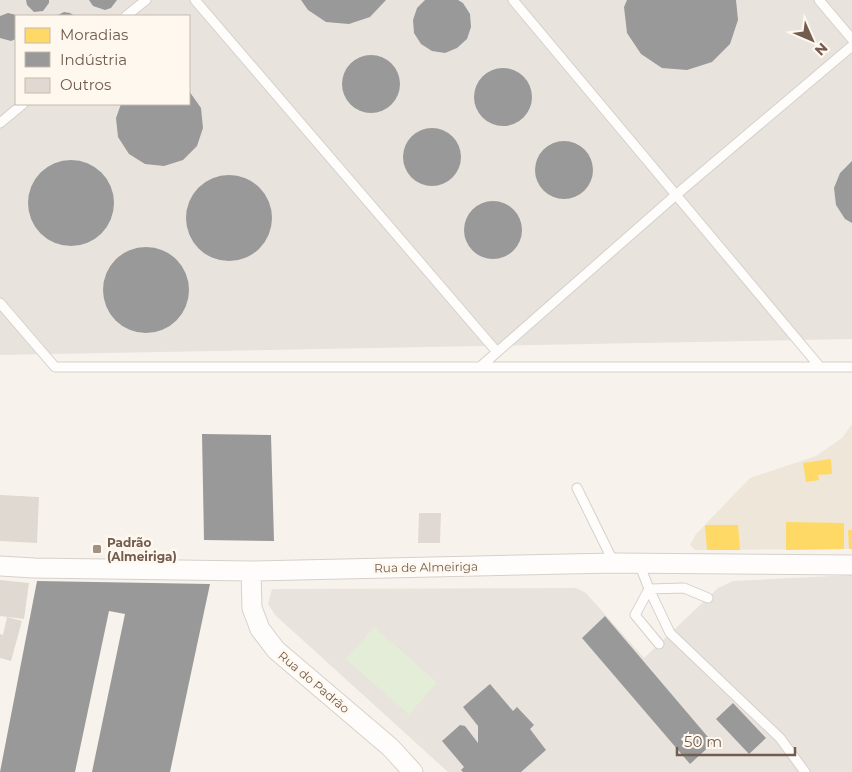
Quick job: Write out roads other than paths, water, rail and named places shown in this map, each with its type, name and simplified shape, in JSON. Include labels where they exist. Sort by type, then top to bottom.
[{"type":"street","name":"Rua de Almeiriga","points":[[0,566],[251,571],[614,563],[852,565]]},
{"type":"street","name":"Rua do Padrão","points":[[251,571],[252,608],[260,629],[276,650],[390,747],[413,772]]},
{"type":"lane","points":[[127,15],[146,0]]},
{"type":"lane","points":[[195,0],[497,352]]},
{"type":"lane","points":[[513,0],[820,367]]},
{"type":"lane","points":[[819,0],[852,38]]},
{"type":"lane","points":[[480,367],[677,194],[852,46]]},
{"type":"lane","points":[[0,123],[22,105]]},
{"type":"lane","points":[[0,303],[55,367],[852,367]]},
{"type":"lane","points":[[577,488],[614,563]]},
{"type":"lane","points":[[639,563],[670,633],[780,738],[804,772]]},
{"type":"lane","points":[[649,589],[684,588],[708,598]]},
{"type":"lane","points":[[649,589],[635,615],[659,644]]},
{"type":"place","name":"Padrão (Almeiriga)","points":[[97,549]]}]
